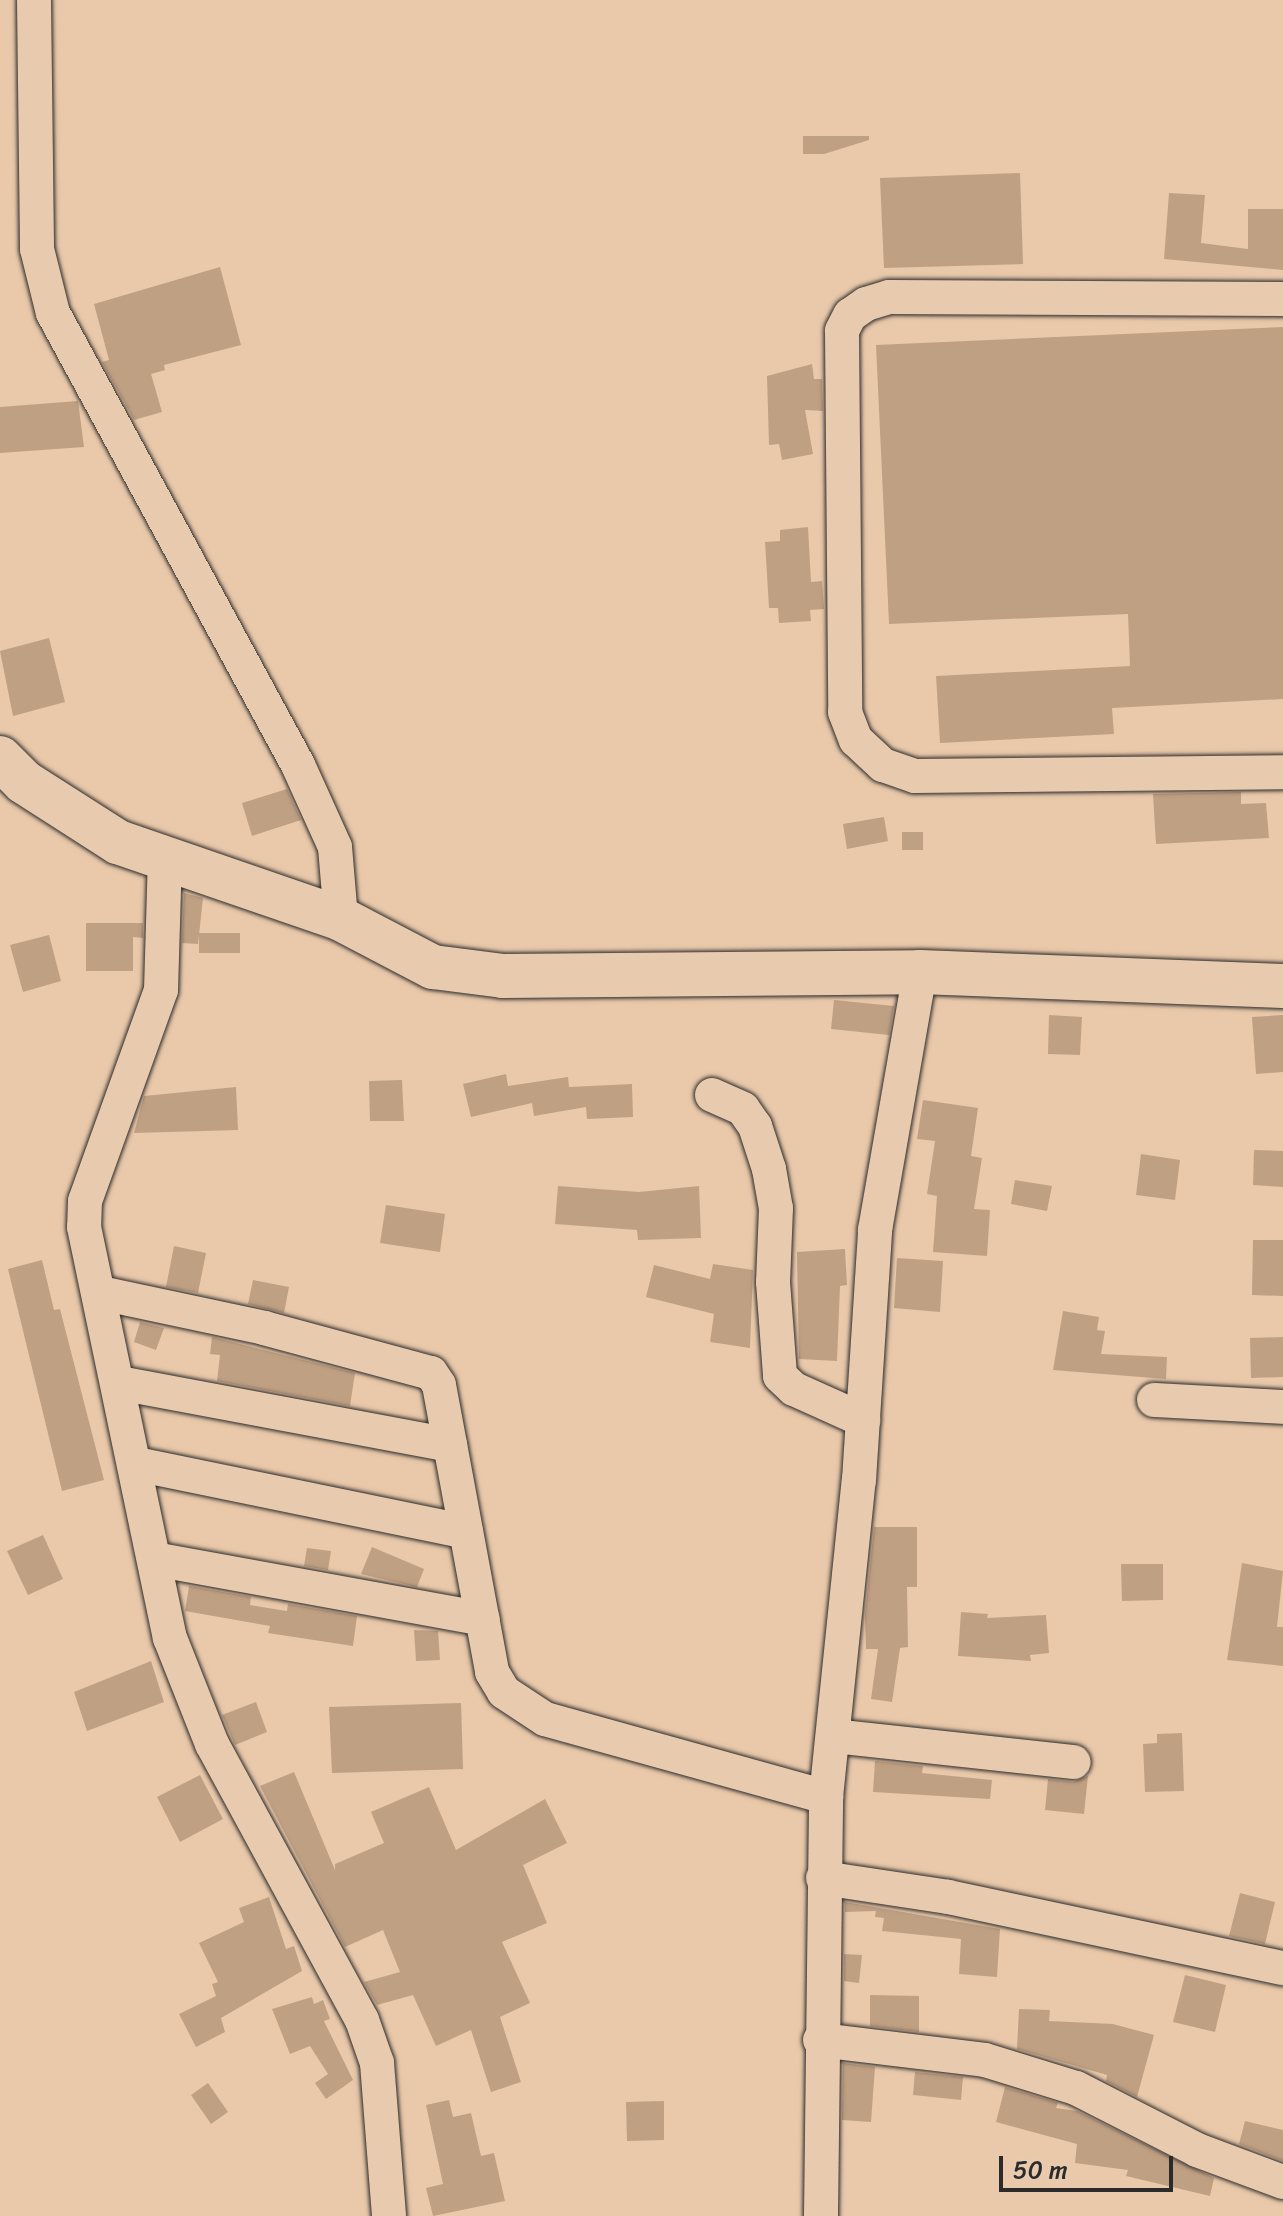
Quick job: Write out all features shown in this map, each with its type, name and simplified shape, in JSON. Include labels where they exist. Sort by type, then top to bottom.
[{"type":"main road","points":[[0,758],[72,817],[118,842],[341,919],[433,967],[503,976],[920,972],[1283,986]]},
{"type":"street","points":[[34,0],[37,249],[53,313],[298,765],[335,847],[341,919]]},
{"type":"street","points":[[1283,299],[889,297],[866,304],[850,315],[842,331],[845,712],[856,740],[883,765],[915,776],[1283,772]]},
{"type":"street","points":[[165,856],[161,990],[85,1201],[84,1227],[170,1638],[212,1744],[362,2020],[377,2063],[389,2216]]},
{"type":"street","points":[[821,2216],[820,2040],[826,1797],[863,1420],[875,1230],[920,972]]},
{"type":"street","points":[[712,1095],[743,1109],[755,1126],[769,1169],[776,1208],[773,1310],[780,1376],[794,1389],[863,1420]]},
{"type":"street","points":[[100,1293],[421,1366],[439,1385],[492,1672],[504,1692],[545,1719],[826,1797]]},
{"type":"street","points":[[119,1383],[450,1445]]},
{"type":"street","points":[[1154,1400],[1283,1407]]},
{"type":"street","points":[[136,1464],[466,1532]]},
{"type":"street","points":[[154,1559],[483,1619]]},
{"type":"street","points":[[833,1736],[1074,1762]]},
{"type":"street","points":[[823,1878],[948,1897],[1283,1968]]},
{"type":"street","points":[[820,2040],[985,2060],[1076,2088],[1197,2150],[1283,2182]]},
{"type":"building","points":[[803,136],[869,136],[869,140],[824,154],[803,154]]},
{"type":"building","points":[[1020,173],[1023,264],[884,268],[880,178]]},
{"type":"building","points":[[1169,193],[1205,195],[1201,243],[1248,249],[1248,209],[1283,209],[1283,270],[1164,259]]},
{"type":"building","points":[[220,267],[241,345],[164,365],[165,370],[151,374],[162,412],[134,420],[102,362],[109,360],[94,304]]},
{"type":"building","points":[[1283,327],[1283,699],[1112,708],[1114,734],[940,743],[936,676],[1130,666],[1128,614],[889,624],[876,345]]},
{"type":"building","points":[[812,364],[814,379],[822,379],[823,411],[805,410],[813,454],[782,460],[779,444],[769,445],[767,376]]},
{"type":"building","points":[[78,401],[84,447],[0,453],[0,407]]},
{"type":"building","points":[[808,527],[811,582],[822,581],[824,609],[810,610],[811,621],[779,623],[778,608],[769,608],[765,542],[780,541],[780,530]]},
{"type":"building","points":[[49,638],[65,702],[13,716],[0,651]]},
{"type":"building","points":[[287,789],[301,820],[252,836],[242,803]]},
{"type":"building","points":[[1241,792],[1241,804],[1266,803],[1269,838],[1156,844],[1153,794]]},
{"type":"building","points":[[884,817],[888,841],[847,849],[843,824]]},
{"type":"building","points":[[902,832],[923,832],[923,850],[902,850]]},
{"type":"building","points":[[184,893],[203,898],[198,944],[182,943]]},
{"type":"building","points":[[86,923],[143,923],[143,938],[133,937],[133,971],[86,971]]},
{"type":"building","points":[[199,933],[240,933],[240,953],[199,953]]},
{"type":"building","points":[[49,935],[61,981],[23,992],[10,945]]},
{"type":"building","points":[[834,1000],[894,1006],[889,1035],[831,1029]]},
{"type":"building","points":[[1049,1015],[1082,1017],[1080,1055],[1048,1054]]},
{"type":"building","points":[[1283,1015],[1283,1072],[1256,1074],[1252,1017]]},
{"type":"building","points":[[506,1074],[508,1086],[568,1077],[569,1087],[632,1084],[633,1117],[587,1119],[586,1107],[534,1116],[532,1103],[471,1117],[463,1084]]},
{"type":"building","points":[[402,1080],[404,1121],[370,1121],[369,1081]]},
{"type":"building","points":[[236,1087],[238,1130],[134,1133],[144,1096]]},
{"type":"building","points":[[923,1100],[978,1108],[971,1156],[982,1158],[974,1209],[990,1210],[987,1256],[933,1252],[937,1196],[927,1194],[935,1141],[917,1139]]},
{"type":"building","points":[[1254,1150],[1283,1151],[1283,1187],[1253,1185]]},
{"type":"building","points":[[1141,1154],[1180,1160],[1175,1200],[1136,1195]]},
{"type":"building","points":[[1015,1180],[1052,1186],[1047,1211],[1011,1204]]},
{"type":"building","points":[[558,1186],[639,1192],[699,1186],[701,1238],[638,1240],[637,1230],[555,1224]]},
{"type":"building","points":[[386,1205],[445,1214],[440,1252],[380,1243]]},
{"type":"building","points":[[1253,1240],[1283,1240],[1283,1296],[1252,1295]]},
{"type":"building","points":[[174,1246],[206,1253],[198,1293],[166,1287]]},
{"type":"building","points":[[845,1249],[847,1285],[840,1286],[837,1361],[799,1359],[797,1252]]},
{"type":"building","points":[[897,1258],[943,1261],[940,1312],[894,1308]]},
{"type":"building","points":[[42,1260],[54,1310],[60,1309],[104,1480],[62,1491],[8,1269]]},
{"type":"building","points":[[713,1264],[753,1270],[750,1348],[710,1342],[714,1314],[646,1297],[654,1265],[710,1279]]},
{"type":"building","points":[[253,1280],[289,1287],[284,1313],[248,1304]]},
{"type":"building","points":[[1063,1311],[1099,1317],[1097,1330],[1105,1331],[1101,1354],[1167,1357],[1166,1379],[1053,1370]]},
{"type":"building","points":[[140,1322],[164,1328],[156,1350],[134,1342]]},
{"type":"building","points":[[212,1337],[355,1373],[350,1406],[217,1381],[220,1355],[210,1354]]},
{"type":"building","points":[[1283,1337],[1283,1377],[1251,1378],[1250,1338]]},
{"type":"building","points":[[874,1527],[917,1527],[917,1587],[907,1587],[908,1647],[900,1648],[892,1702],[871,1699],[878,1649],[866,1649],[865,1616]]},
{"type":"building","points":[[43,1535],[63,1579],[28,1595],[7,1551]]},
{"type":"building","points":[[372,1547],[424,1569],[417,1587],[361,1574]]},
{"type":"building","points":[[307,1548],[331,1551],[328,1570],[304,1566]]},
{"type":"building","points":[[1242,1563],[1283,1571],[1277,1627],[1283,1627],[1283,1666],[1227,1660]]},
{"type":"building","points":[[1121,1564],[1163,1564],[1163,1600],[1122,1601]]},
{"type":"building","points":[[189,1586],[251,1597],[250,1605],[287,1611],[288,1604],[357,1616],[353,1646],[268,1633],[270,1626],[185,1611]]},
{"type":"building","points":[[961,1612],[988,1614],[987,1618],[1046,1615],[1049,1653],[1030,1655],[1031,1661],[958,1656]]},
{"type":"building","points":[[414,1630],[438,1631],[440,1660],[416,1661]]},
{"type":"building","points":[[151,1661],[164,1702],[87,1731],[74,1692]]},
{"type":"building","points":[[256,1702],[267,1732],[235,1745],[222,1715]]},
{"type":"building","points":[[461,1703],[463,1769],[332,1773],[329,1707]]},
{"type":"building","points":[[1182,1733],[1184,1791],[1145,1792],[1143,1744],[1157,1743],[1157,1734]]},
{"type":"building","points":[[875,1761],[923,1766],[922,1773],[992,1780],[990,1799],[873,1792]]},
{"type":"building","points":[[294,1772],[335,1870],[335,1864],[384,1843],[371,1812],[429,1787],[456,1850],[545,1799],[567,1843],[523,1865],[547,1923],[502,1942],[530,2003],[500,2017],[521,2082],[491,2092],[471,2030],[436,2046],[413,1995],[377,2005],[364,1982],[400,1972],[383,1930],[345,1947],[260,1786]]},
{"type":"building","points":[[200,1775],[223,1819],[180,1842],[157,1797]]},
{"type":"building","points":[[1088,1776],[1084,1814],[1045,1810],[1048,1779],[1073,1782]]},
{"type":"building","points":[[1240,1893],[1275,1902],[1265,1944],[1229,1936]]},
{"type":"building","points":[[269,1897],[286,1949],[294,1946],[302,1971],[221,2018],[225,2032],[196,2047],[179,2014],[216,1996],[212,1984],[218,1982],[199,1943],[244,1922],[239,1908]]},
{"type":"building","points":[[845,1902],[1000,1929],[997,1977],[959,1974],[961,1939],[882,1931],[884,1918],[875,1917],[876,1911],[845,1912]]},
{"type":"building","points":[[844,1954],[862,1955],[859,1983],[844,1981]]},
{"type":"building","points":[[1185,1975],[1226,1985],[1215,2032],[1173,2022]]},
{"type":"building","points":[[870,1995],[919,1996],[919,2032],[870,2026]]},
{"type":"building","points":[[312,1997],[314,2004],[323,2000],[330,2019],[324,2021],[353,2080],[326,2099],[315,2083],[328,2074],[310,2046],[290,2054],[272,2009]]},
{"type":"building","points":[[1019,2009],[1050,2010],[1049,2021],[1113,2024],[1154,2035],[1137,2097],[1106,2081],[1107,2075],[1017,2049]]},
{"type":"building","points":[[843,2063],[875,2067],[871,2122],[842,2120]]},
{"type":"building","points":[[915,2072],[963,2077],[961,2100],[913,2095]]},
{"type":"building","points":[[208,2083],[228,2112],[211,2124],[191,2095]]},
{"type":"building","points":[[1005,2087],[1058,2103],[1056,2108],[1077,2111],[1214,2178],[1210,2196],[1126,2176],[1128,2170],[1075,2163],[1077,2144],[996,2122]]},
{"type":"building","points":[[449,2100],[453,2117],[471,2113],[481,2156],[494,2153],[505,2201],[433,2216],[426,2188],[443,2184],[426,2105]]},
{"type":"building","points":[[664,2101],[664,2140],[627,2141],[626,2102]]},
{"type":"building","points":[[1245,2121],[1283,2130],[1283,2161],[1239,2144]]}]
